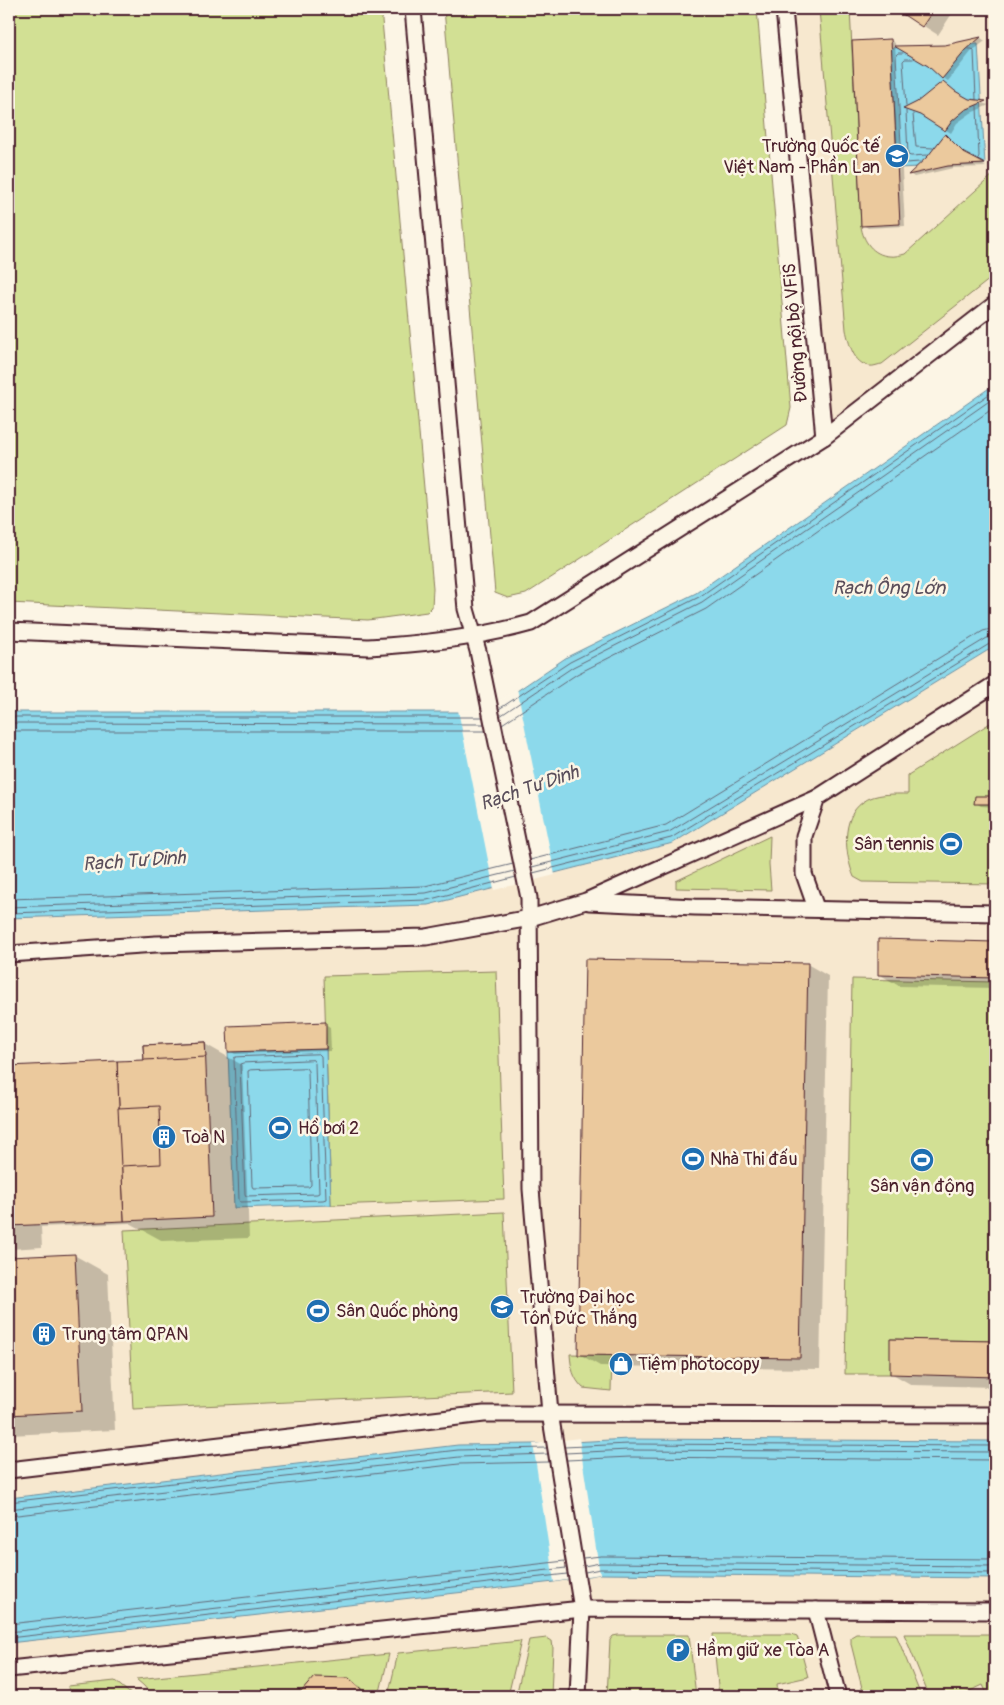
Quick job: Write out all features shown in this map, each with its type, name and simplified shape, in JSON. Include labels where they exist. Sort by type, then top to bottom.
[{"type":"lane","points":[[413,9],[466,609],[478,651],[529,898],[531,1188],[550,1413],[582,1610],[578,1696]]},
{"type":"lane","name":"Đường nội bộ VFiS","points":[[784,9],[824,437]]},
{"type":"lane","points":[[9,631],[368,647],[419,644],[474,636],[502,631],[531,622],[824,437],[995,304]]},
{"type":"lane","points":[[9,954],[156,944],[426,937],[530,918],[586,901],[817,798],[995,684]]},
{"type":"lane","points":[[816,908],[804,874],[804,836],[817,798]]},
{"type":"lane","points":[[586,901],[695,906],[995,913]]},
{"type":"lane","points":[[9,1470],[484,1414],[995,1415]]},
{"type":"lane","points":[[9,1669],[582,1610],[995,1611]]},
{"type":"lane","points":[[816,1610],[838,1696]]},
{"type":"shaded area","name":"Trường Quốc tế Việt Nam - Phần Lan","points":[[784,9],[995,9],[995,304],[824,437]]},
{"type":"shaded area","name":"Trường Đại học Tôn Đức Thắng","points":[[995,646],[995,1696],[9,1696],[9,918],[428,905],[673,843]]},
{"type":"green space","points":[[9,9],[381,9],[433,588],[432,607],[427,612],[368,620],[9,603]]},
{"type":"green space","points":[[444,9],[757,9],[791,408],[787,425],[526,594],[508,598],[495,593]]},
{"type":"green space","points":[[819,9],[850,9],[861,226],[864,237],[874,250],[889,256],[905,254],[995,173],[995,275],[882,364],[873,366],[864,364],[856,357],[850,347],[846,330]]},
{"type":"green space","points":[[995,720],[995,884],[863,882],[854,877],[848,858],[846,837],[851,817],[856,809],[863,802],[873,797],[908,794],[908,775]]},
{"type":"green space","points":[[770,836],[769,864],[771,890],[676,888],[676,881]]},
{"type":"green space","points":[[496,971],[504,1199],[331,1205],[324,976]]},
{"type":"green space","name":"Sân vận động","points":[[852,979],[995,982],[995,1341],[891,1339],[890,1374],[845,1374]]},
{"type":"green space","name":"Sân Quốc phòng","points":[[504,1212],[512,1392],[133,1409],[124,1230]]},
{"type":"green space","points":[[570,1354],[612,1355],[611,1391],[583,1388],[573,1373]]},
{"type":"green space","points":[[713,1634],[791,1634],[797,1636],[808,1677],[777,1684],[778,1696],[719,1696]]},
{"type":"green space","points":[[856,1634],[896,1634],[921,1696],[864,1696],[851,1644],[851,1637]]},
{"type":"green space","points":[[904,1634],[995,1634],[995,1696],[988,1696],[983,1685],[959,1696],[929,1696]]},
{"type":"green space","points":[[689,1635],[696,1696],[607,1696],[610,1640],[613,1636]]},
{"type":"green space","points":[[547,1638],[552,1641],[553,1648],[551,1696],[516,1696],[529,1640]]},
{"type":"green space","points":[[521,1641],[508,1696],[388,1696],[398,1653]]},
{"type":"green space","points":[[389,1654],[379,1696],[152,1696],[136,1679]]},
{"type":"green space","points":[[115,1681],[133,1696],[69,1696],[68,1686]]},
{"type":"water","points":[[978,44],[985,164],[898,168],[891,48]]},
{"type":"water","name":"Rạch Ông Lớn","points":[[995,384],[995,646],[673,843],[428,905],[9,918],[9,712],[486,712],[567,657],[696,593]]},
{"type":"water","name":"Hồ bơi 2","points":[[326,1049],[331,1205],[234,1208],[228,1052]]},
{"type":"water","points":[[629,1439],[995,1441],[995,1578],[600,1574],[554,1582],[9,1643],[9,1498],[458,1445],[533,1444]]},
{"type":"pier","points":[[517,688],[555,875],[494,890],[458,710],[485,710]]},
{"type":"pier","points":[[579,1438],[600,1574],[554,1582],[533,1444]]},
{"type":"building","points":[[895,9],[934,9],[922,27]]},
{"type":"building","points":[[981,37],[966,50],[942,79],[928,66],[894,46],[945,45]]},
{"type":"building","points":[[891,39],[900,224],[861,226],[852,41]]},
{"type":"building","points":[[943,81],[969,99],[986,101],[965,110],[952,121],[945,131],[920,115],[903,109],[917,102]]},
{"type":"building","points":[[945,134],[964,153],[985,164],[948,166],[908,175],[928,156]]},
{"type":"building","points":[[975,796],[995,796],[995,804],[974,804]]},
{"type":"building","points":[[878,939],[995,942],[995,978],[878,975]]},
{"type":"building","name":"Nhà Thi đấu","points":[[585,959],[808,963],[800,1358],[578,1355]]},
{"type":"building","points":[[326,1022],[326,1049],[228,1052],[227,1026]]},
{"type":"building","name":"Toà N","points":[[205,1042],[212,1217],[124,1221],[117,1061],[144,1060],[143,1045]]},
{"type":"building","points":[[205,1042],[206,1057],[144,1060],[143,1045]]},
{"type":"building","points":[[117,1061],[124,1221],[9,1226],[9,1066]]},
{"type":"building","points":[[159,1106],[161,1164],[121,1166],[118,1108]]},
{"type":"building","name":"Trung tâm QPAN","points":[[75,1254],[82,1411],[9,1415],[9,1257]]},
{"type":"building","points":[[890,1339],[995,1341],[995,1377],[890,1374]]},
{"type":"building","points":[[314,1677],[349,1678],[361,1689],[361,1696],[301,1696],[301,1692]]},
{"type":"place","name":"Trường Quốc tế Việt Nam - Phần Lan","points":[[897,156]]},
{"type":"place","name":"Sân tennis","points":[[951,844]]},
{"type":"place","name":"Hồ bơi 2","points":[[280,1128]]},
{"type":"place","name":"Toà N","points":[[164,1137]]},
{"type":"place","name":"Nhà Thi đấu","points":[[693,1159]]},
{"type":"place","name":"Sân vận động","points":[[922,1160]]},
{"type":"place","name":"Trường Đại học Tôn Đức Thắng","points":[[502,1307]]},
{"type":"place","name":"Sân Quốc phòng","points":[[318,1311]]},
{"type":"place","name":"Trung tâm QPAN","points":[[44,1334]]},
{"type":"place","name":"Tiệm photocopy","points":[[621,1364]]},
{"type":"place","name":"Hầm giữ xe Tòa A","points":[[678,1650]]},
{"type":"water label","name":"Rạch Tư Dinh","points":[[529,787]]},
{"type":"water label","name":"Rạch Tư Dinh","points":[[134,860]]}]
